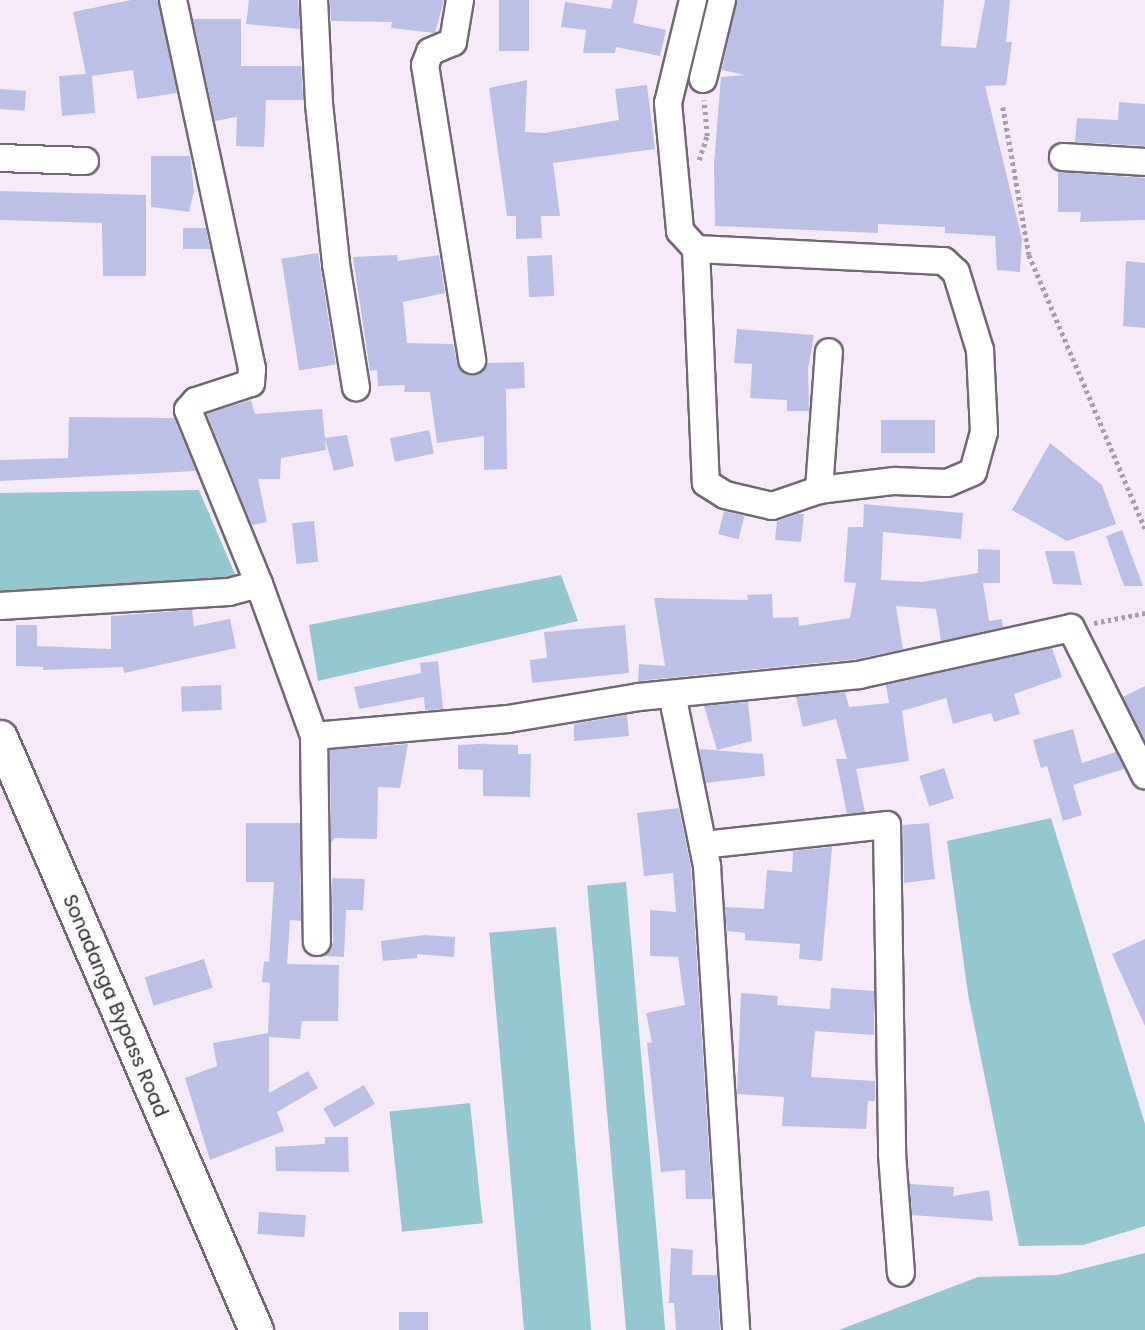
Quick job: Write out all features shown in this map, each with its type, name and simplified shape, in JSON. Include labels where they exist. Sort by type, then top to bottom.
[{"type":"main road","name":"Sonadanga Bypass Road","points":[[1,742],[229,1274],[256,1330]]},
{"type":"street","points":[[173,0],[252,369],[251,383],[196,401],[188,410],[260,584],[314,736],[317,942]]},
{"type":"street","points":[[314,0],[319,104],[336,264],[356,387]]},
{"type":"street","points":[[460,0],[453,42],[430,52],[425,65],[472,360]]},
{"type":"street","points":[[696,249],[944,261],[956,272],[980,350],[984,432],[974,472],[947,483],[894,481],[818,490],[772,506],[725,495],[706,483],[696,249],[680,231],[667,103],[691,7],[720,9],[703,79]]},
{"type":"street","points":[[1063,157],[1145,162]]},
{"type":"street","points":[[0,158],[85,161]]},
{"type":"street","points":[[818,490],[829,352]]},
{"type":"street","points":[[0,606],[229,592],[260,584]]},
{"type":"street","points":[[314,736],[508,719],[672,694],[859,675],[1071,628],[1145,775]]},
{"type":"street","points":[[672,694],[703,845],[736,1330]]},
{"type":"street","points":[[703,845],[887,825],[892,1154],[901,1273]]},
{"type":"path","points":[[674,185],[699,159],[707,136],[703,79]]},
{"type":"path","points":[[1003,107],[1029,256],[1145,528]]},
{"type":"path","points":[[1071,628],[1145,613]]},
{"type":"water","points":[[199,490],[240,586],[0,593],[0,493]]},
{"type":"water","points":[[561,575],[578,621],[318,681],[309,625]]},
{"type":"water","points":[[1051,818],[1145,1124],[1145,1226],[1083,1245],[1019,1246],[968,994],[947,841]]},
{"type":"water","points":[[626,882],[665,1330],[626,1330],[587,885]]},
{"type":"water","points":[[556,927],[591,1330],[524,1330],[489,933]]},
{"type":"water","points":[[470,1103],[483,1223],[402,1232],[389,1111]]},
{"type":"water","points":[[1145,1253],[1145,1330],[839,1330],[978,1277],[1058,1275]]},
{"type":"building","points":[[131,0],[158,0],[177,93],[137,99],[133,70],[92,76],[95,113],[62,116],[59,76],[86,74],[73,12]]},
{"type":"building","points":[[249,0],[298,0],[300,29],[246,24]]},
{"type":"building","points":[[330,0],[444,0],[435,33],[391,28],[392,22],[331,21]]},
{"type":"building","points":[[499,0],[529,0],[529,51],[499,51]]},
{"type":"building","points":[[613,0],[638,0],[633,23],[666,30],[660,56],[616,47],[615,53],[583,53],[586,30],[561,27],[565,2],[611,9]]},
{"type":"building","points":[[737,0],[944,0],[941,46],[976,48],[985,0],[1010,0],[1006,42],[1012,42],[1006,85],[985,86],[1022,239],[1020,272],[997,270],[995,236],[945,233],[945,227],[878,224],[878,233],[715,226],[714,164],[721,77],[745,75],[722,70]]},
{"type":"building","points":[[193,19],[241,19],[241,66],[301,66],[303,100],[266,100],[264,147],[236,146],[237,117],[215,121]]},
{"type":"building","points":[[527,80],[525,132],[545,133],[619,120],[615,89],[647,85],[655,149],[553,163],[560,216],[541,216],[542,238],[516,239],[516,216],[507,216],[489,88]]},
{"type":"building","points":[[0,89],[26,91],[25,111],[0,109]]},
{"type":"building","points":[[1119,102],[1145,104],[1145,146],[1075,142],[1077,118],[1118,120]]},
{"type":"building","points":[[151,156],[190,156],[194,191],[189,212],[151,207]]},
{"type":"building","points":[[1058,172],[1145,178],[1145,220],[1080,222],[1081,212],[1058,212]]},
{"type":"building","points":[[0,191],[146,195],[146,276],[103,276],[102,223],[0,220]]},
{"type":"building","points":[[183,228],[206,228],[210,249],[183,249]]},
{"type":"building","points":[[318,253],[336,365],[299,370],[281,259]]},
{"type":"building","points":[[397,255],[398,261],[439,255],[445,293],[403,302],[407,343],[453,344],[457,363],[467,375],[481,373],[487,363],[524,362],[525,388],[506,389],[507,469],[484,470],[484,436],[437,443],[430,392],[404,392],[405,385],[378,386],[377,370],[370,371],[353,257]]},
{"type":"building","points":[[552,255],[554,296],[529,297],[527,256]]},
{"type":"building","points":[[1126,261],[1145,263],[1145,328],[1123,326]]},
{"type":"building","points":[[737,329],[814,335],[808,369],[809,411],[787,411],[787,400],[750,398],[752,364],[734,363]]},
{"type":"building","points":[[251,400],[255,414],[322,409],[325,438],[347,435],[354,466],[334,471],[325,439],[326,450],[281,458],[280,479],[258,479],[267,522],[252,525],[207,414]]},
{"type":"building","points":[[69,417],[174,418],[196,471],[0,481],[0,460],[68,458]]},
{"type":"building","points":[[881,420],[935,420],[935,453],[881,453]]},
{"type":"building","points":[[429,430],[434,453],[395,462],[390,438]]},
{"type":"building","points":[[1050,443],[1102,485],[1116,524],[1067,541],[1012,510]]},
{"type":"building","points":[[864,504],[963,513],[961,539],[883,532],[881,580],[922,582],[978,573],[978,549],[1000,550],[1000,583],[983,583],[989,621],[1002,619],[1003,627],[941,641],[936,609],[896,606],[903,649],[857,659],[638,681],[639,664],[665,666],[654,598],[748,600],[747,595],[772,594],[773,618],[798,617],[799,626],[850,618],[856,583],[844,582],[848,527],[863,527]]},
{"type":"building","points":[[724,511],[744,516],[739,539],[718,534]]},
{"type":"building","points":[[804,514],[801,542],[775,540],[777,521]]},
{"type":"building","points":[[314,521],[318,562],[296,564],[292,523]]},
{"type":"building","points":[[1122,530],[1143,586],[1124,586],[1106,536]]},
{"type":"building","points":[[1045,551],[1074,551],[1082,585],[1053,584]]},
{"type":"building","points":[[192,610],[194,626],[230,619],[236,648],[124,673],[123,667],[43,670],[43,667],[16,666],[16,625],[37,625],[37,646],[111,649],[111,616]]},
{"type":"building","points":[[625,625],[629,673],[532,683],[530,660],[547,658],[544,632]]},
{"type":"building","points":[[1052,648],[1062,677],[1014,694],[1020,714],[994,722],[991,713],[953,724],[946,698],[902,711],[909,761],[856,769],[865,812],[847,814],[836,759],[847,759],[836,719],[803,727],[796,697],[845,692],[849,707],[889,703],[886,685]]},
{"type":"building","points":[[438,661],[443,709],[425,710],[424,697],[359,709],[354,687],[421,673],[420,663]]},
{"type":"building","points":[[221,685],[222,710],[182,711],[181,686]]},
{"type":"building","points":[[1145,686],[1145,740],[1123,697]]},
{"type":"building","points":[[748,702],[752,741],[717,750],[704,706]]},
{"type":"building","points":[[627,715],[629,736],[574,741],[574,724]]},
{"type":"building","points":[[1073,729],[1082,763],[1116,752],[1124,769],[1073,785],[1082,815],[1063,821],[1047,766],[1041,768],[1033,740]]},
{"type":"building","points":[[408,744],[400,788],[378,787],[377,839],[335,838],[331,843],[330,750]]},
{"type":"building","points":[[458,745],[518,745],[518,754],[531,754],[530,797],[483,796],[483,770],[458,769]]},
{"type":"building","points":[[699,749],[763,754],[765,776],[706,783]]},
{"type":"building","points":[[944,768],[954,798],[929,806],[919,776]]},
{"type":"building","points":[[679,808],[691,868],[712,1199],[686,1199],[685,1170],[661,1172],[647,1043],[652,1042],[646,1013],[685,1005],[678,957],[650,956],[650,910],[676,912],[673,873],[644,876],[637,813]]},
{"type":"building","points":[[246,823],[300,823],[301,921],[290,920],[287,964],[339,965],[338,1021],[302,1021],[300,1039],[269,1037],[269,1093],[308,1071],[318,1088],[277,1112],[284,1131],[210,1160],[185,1078],[217,1066],[213,1043],[268,1033],[270,983],[262,982],[264,961],[269,962],[274,882],[246,882]]},
{"type":"building","points":[[929,823],[935,879],[904,883],[903,825]]},
{"type":"building","points":[[832,847],[822,961],[799,959],[800,944],[745,940],[745,933],[727,931],[725,907],[764,909],[767,870],[792,872],[793,851]]},
{"type":"building","points":[[332,878],[365,879],[363,910],[346,910],[344,957],[324,956],[333,942]]},
{"type":"building","points":[[424,935],[455,937],[454,957],[417,954],[417,958],[383,961],[381,941]]},
{"type":"building","points":[[1145,939],[1145,1026],[1112,954]]},
{"type":"building","points":[[204,959],[213,988],[153,1006],[145,977]]},
{"type":"building","points":[[831,988],[874,991],[874,1035],[815,1031],[811,1077],[875,1081],[875,1101],[868,1101],[866,1129],[782,1126],[784,1097],[737,1094],[741,993],[778,996],[777,1005],[830,1009]]},
{"type":"building","points":[[364,1085],[375,1104],[334,1128],[323,1108]]},
{"type":"building","points":[[325,1137],[348,1137],[349,1172],[276,1171],[275,1147],[325,1144]]},
{"type":"building","points":[[910,1184],[954,1187],[953,1196],[989,1190],[993,1221],[912,1215]]},
{"type":"building","points":[[259,1212],[306,1215],[304,1237],[257,1234]]},
{"type":"building","points":[[671,1248],[693,1250],[692,1275],[717,1275],[720,1330],[676,1330],[674,1303],[669,1303]]},
{"type":"building","points":[[399,1312],[428,1312],[428,1330],[399,1330]]}]
